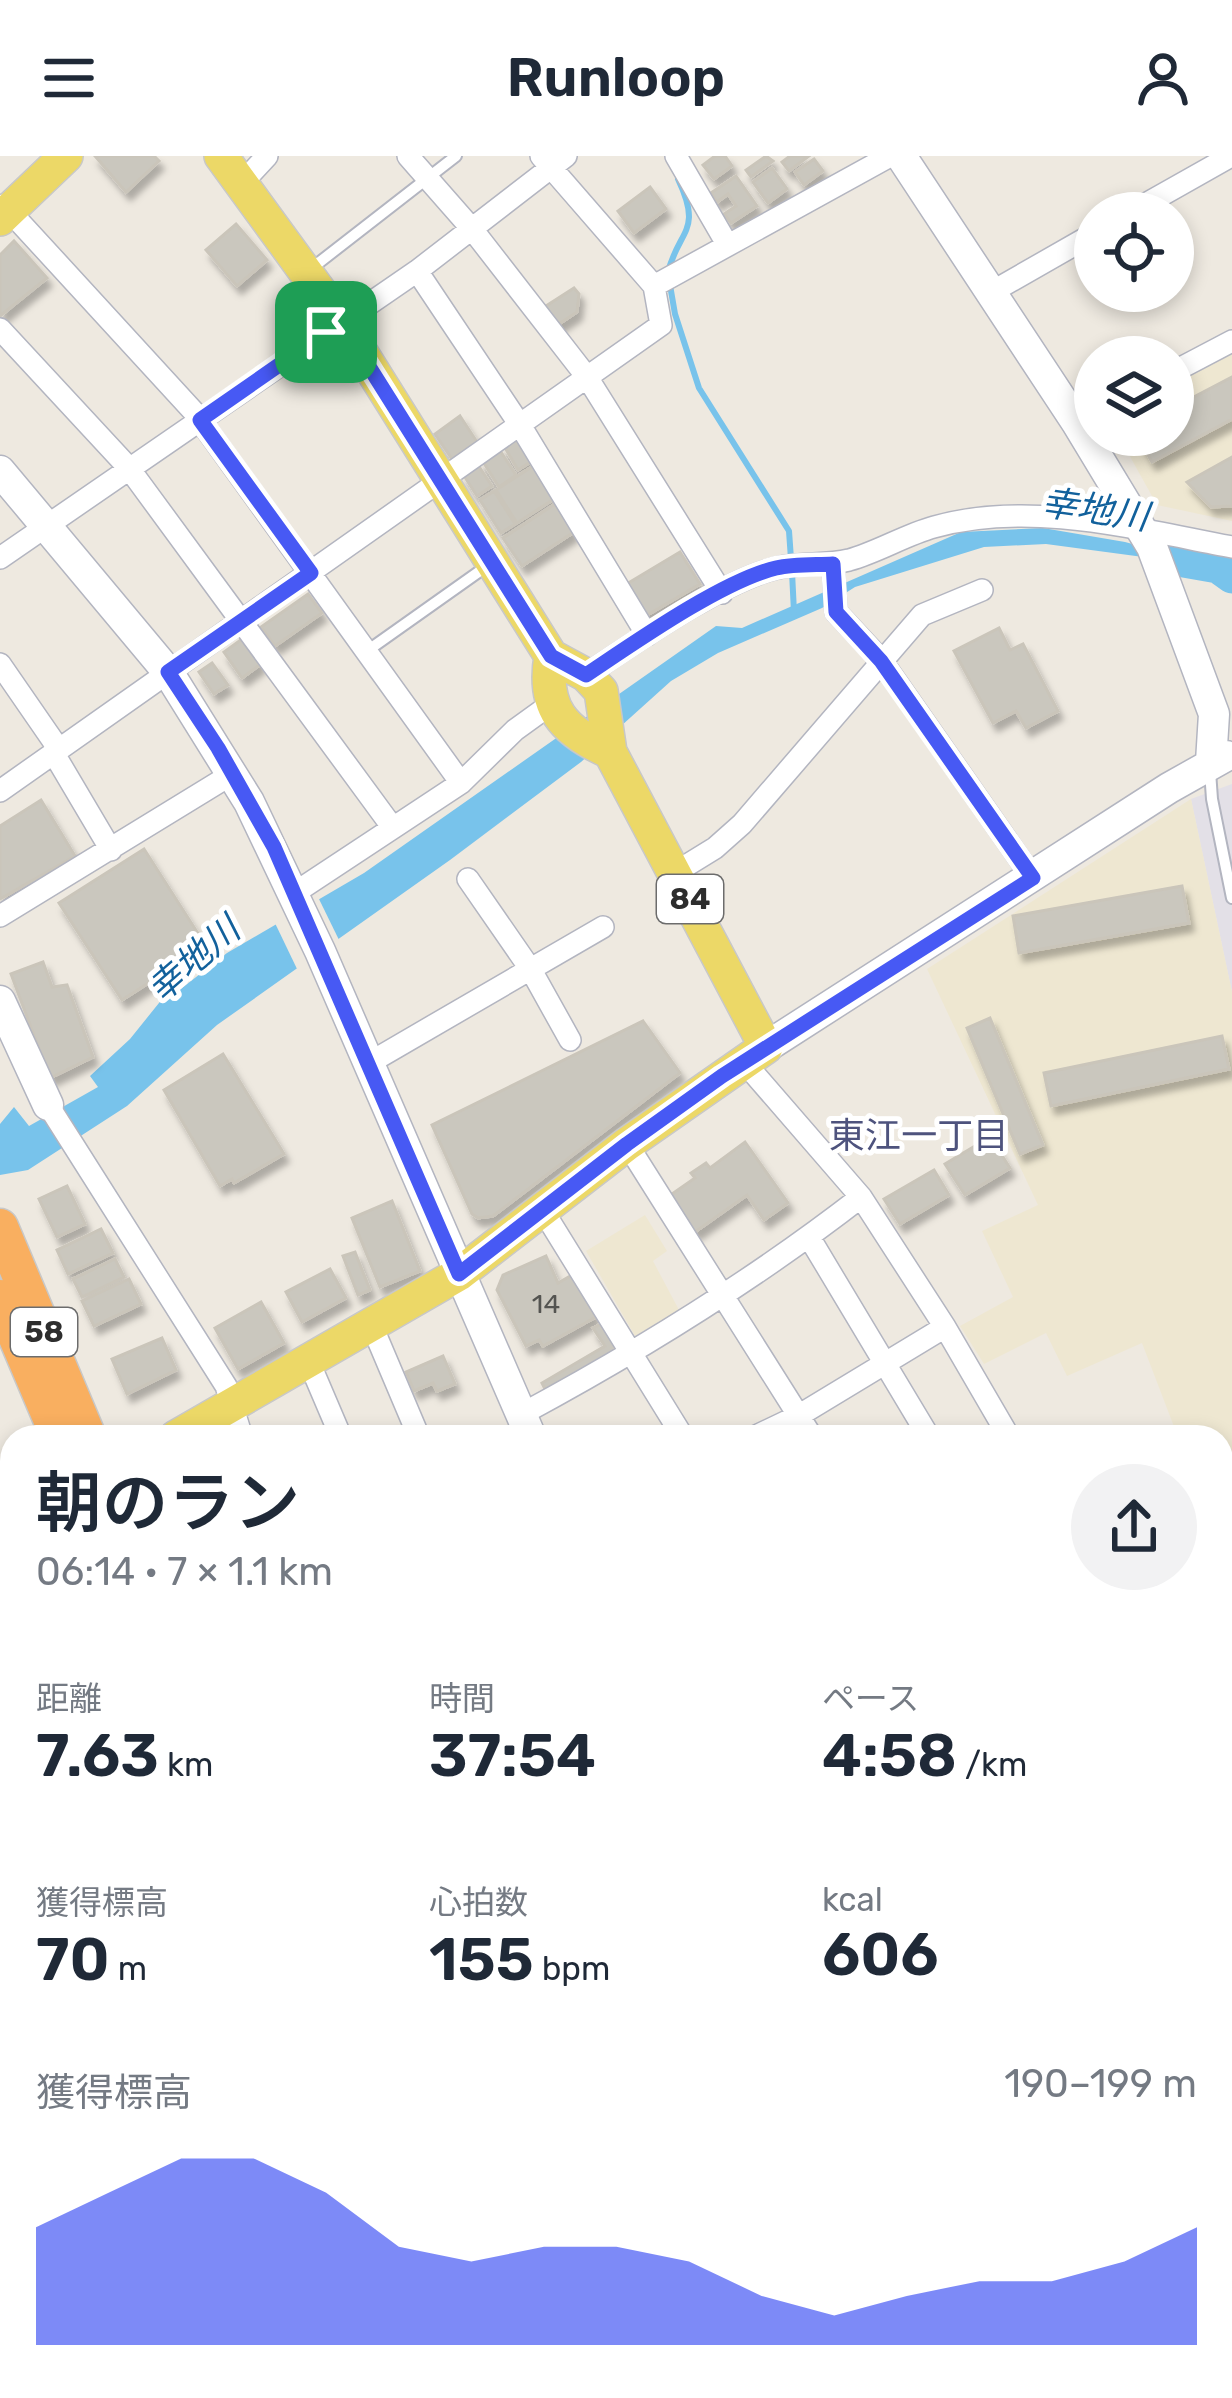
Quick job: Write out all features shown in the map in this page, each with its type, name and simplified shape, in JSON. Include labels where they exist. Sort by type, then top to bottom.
[{"type":"highway","name":"58","points":[[0,1227],[83,1425]]},
{"type":"highway","name":"58","points":[[0,1298],[54,1425]]},
{"type":"main road","points":[[3,210],[66,156]]},
{"type":"main road","points":[[232,169],[341,322],[551,656],[586,675]]},
{"type":"main road","points":[[550,704],[551,656]]},
{"type":"main road","name":"84","points":[[586,675],[604,698],[610,752],[676,872],[755,1055]]},
{"type":"main road","name":"84","points":[[550,704],[583,736],[610,752]]},
{"type":"main road","points":[[237,1421],[309,1362],[459,1274],[627,1144],[755,1055]]},
{"type":"street","points":[[232,169],[267,156]]},
{"type":"street","points":[[408,156],[587,377],[722,593]]},
{"type":"street","points":[[676,156],[727,244]]},
{"type":"street","points":[[654,286],[890,156]]},
{"type":"street","points":[[901,156],[990,293],[1074,402]]},
{"type":"street","points":[[1167,192],[1231,156]]},
{"type":"street","points":[[0,558],[417,271],[552,160],[654,286],[661,325],[0,791]]},
{"type":"street","points":[[3,210],[200,420],[461,783]]},
{"type":"street","points":[[990,293],[1074,245]]},
{"type":"street","points":[[417,271],[520,425],[647,634]]},
{"type":"street","points":[[0,329],[128,467],[393,827]]},
{"type":"street","points":[[1194,361],[1232,341]]},
{"type":"street","points":[[1002,1425],[861,1197],[755,1055],[1222,758],[1214,714],[1152,550],[1105,456]]},
{"type":"street","points":[[0,471],[168,672],[274,847],[527,1425]]},
{"type":"street","points":[[586,675],[647,634],[751,576],[779,567],[832,570],[934,527],[982,518],[1061,518],[1152,550],[1232,547]]},
{"type":"street","points":[[832,570],[836,612],[881,661],[1033,878]]},
{"type":"street","points":[[676,872],[742,824],[922,615],[982,590]]},
{"type":"street","points":[[0,664],[56,750],[111,850]]},
{"type":"street","points":[[295,898],[461,783],[515,730],[550,704]]},
{"type":"street","points":[[0,916],[232,774]]},
{"type":"street","points":[[468,879],[531,970],[570,1040]]},
{"type":"street","points":[[369,1063],[603,927]]},
{"type":"street","points":[[0,1001],[48,1105],[226,1386],[237,1421]]},
{"type":"street","points":[[627,1144],[804,1425]]},
{"type":"street","points":[[528,1425],[723,1297],[861,1197]]},
{"type":"street","points":[[542,1209],[676,1425]]},
{"type":"street","points":[[809,1237],[922,1425]]},
{"type":"street","points":[[372,1326],[414,1425]]},
{"type":"street","points":[[779,1425],[945,1327]]},
{"type":"street","points":[[309,1362],[335,1425]]},
{"type":"lane","points":[[306,273],[456,156]]},
{"type":"lane","points":[[367,651],[493,562]]},
{"type":"lane","points":[[1222,758],[1212,800],[1232,898]]},
{"type":"shaded area","points":[[1232,349],[1232,521],[1157,505],[1130,456],[1194,456],[1194,370]]},
{"type":"shaded area","points":[[1232,784],[1232,992],[1191,799]]},
{"type":"shaded area","points":[[1191,799],[1232,992],[1232,1425],[1173,1425],[1142,1343],[1067,1376],[1046,1333],[984,1364],[960,1326],[1013,1297],[982,1231],[1038,1205],[927,969]]},
{"type":"shaded area","points":[[645,1215],[667,1251],[653,1261],[679,1310],[635,1336],[586,1251]]},
{"type":"water","points":[[1043,528],[1125,542],[1218,567],[1046,544],[984,547],[855,587],[822,608],[718,653],[671,681],[581,762],[450,860],[217,1025],[127,1106],[28,1170],[0,1175],[0,1124],[14,1107],[29,1126],[98,1087],[90,1076],[130,1039],[167,993],[173,995],[227,953],[364,873],[716,626],[742,628],[961,532]]},
{"type":"pier","points":[[318,897],[340,942],[298,971],[274,921]]},
{"type":"building","points":[[95,156],[154,156],[159,161],[126,192]]},
{"type":"building","points":[[715,156],[725,156],[732,166],[714,179],[703,165]]},
{"type":"building","points":[[766,156],[773,161],[751,177],[746,170]]},
{"type":"building","points":[[790,156],[809,156],[789,171],[782,162]]},
{"type":"building","points":[[814,159],[823,171],[804,185],[795,172]]},
{"type":"building","points":[[772,168],[787,189],[768,203],[753,182]]},
{"type":"building","points":[[736,176],[757,206],[731,223],[724,214],[736,206],[728,194],[717,202],[711,193]]},
{"type":"building","points":[[650,187],[666,209],[634,233],[618,211]]},
{"type":"building","points":[[236,224],[267,260],[237,286],[206,250]]},
{"type":"building","points":[[14,241],[47,278],[0,316],[0,255]]},
{"type":"building","points":[[574,288],[579,294],[577,312],[556,326],[543,308]]},
{"type":"building","points":[[1232,377],[1232,419],[1194,439],[1194,397]]},
{"type":"building","points":[[460,416],[477,442],[452,459],[435,434]]},
{"type":"building","points":[[517,438],[532,461],[518,470],[504,446]]},
{"type":"building","points":[[499,449],[516,475],[499,487],[482,460]]},
{"type":"building","points":[[1232,457],[1232,506],[1211,507],[1187,482]]},
{"type":"building","points":[[478,465],[492,486],[477,496],[463,474]]},
{"type":"building","points":[[533,466],[554,499],[517,523],[496,490]]},
{"type":"building","points":[[494,491],[515,524],[501,533],[480,500]]},
{"type":"building","points":[[555,504],[574,532],[522,566],[503,538]]},
{"type":"building","points":[[680,552],[700,584],[644,617],[625,585]]},
{"type":"building","points":[[308,594],[322,613],[275,646],[261,627]]},
{"type":"building","points":[[999,628],[1010,650],[1023,644],[1058,711],[1026,728],[1016,711],[993,723],[954,651]]},
{"type":"building","points":[[242,639],[261,664],[242,678],[224,652]]},
{"type":"building","points":[[212,663],[228,685],[214,694],[199,672]]},
{"type":"building","points":[[41,800],[75,856],[0,899],[0,826]]},
{"type":"building","points":[[144,849],[206,946],[122,1000],[59,903]]},
{"type":"building","points":[[1182,886],[1189,923],[1019,953],[1013,916]]},
{"type":"building","points":[[43,962],[52,987],[67,985],[93,1057],[50,1078],[11,974]]},
{"type":"building","points":[[990,1018],[1043,1145],[1020,1154],[967,1028]]},
{"type":"building","points":[[643,1021],[680,1073],[493,1216],[472,1214],[432,1125]]},
{"type":"building","points":[[1222,1036],[1229,1069],[1051,1106],[1044,1073]]},
{"type":"building","points":[[223,1054],[284,1154],[220,1186],[164,1090]]},
{"type":"building","points":[[990,1137],[1010,1168],[965,1195],[945,1164]]},
{"type":"building","points":[[745,1142],[788,1203],[764,1220],[747,1195],[695,1232],[669,1196],[695,1178],[691,1173],[706,1163],[710,1168]]},
{"type":"building","points":[[934,1170],[949,1195],[900,1224],[884,1199]]},
{"type":"building","points":[[67,1186],[85,1224],[57,1237],[39,1199]]},
{"type":"building","points":[[392,1201],[420,1271],[380,1287],[352,1218]]},
{"type":"building","points":[[101,1229],[113,1253],[68,1274],[57,1250]]},
{"type":"building","points":[[355,1252],[370,1290],[358,1295],[343,1256]]},
{"type":"building","points":[[546,1256],[558,1283],[572,1275],[596,1317],[543,1346],[539,1340],[526,1346],[497,1290],[503,1275]]},
{"type":"building","points":[[115,1259],[124,1277],[82,1297],[73,1279]]},
{"type":"building","points":[[330,1269],[346,1298],[302,1322],[286,1292]]},
{"type":"building","points":[[129,1279],[141,1304],[94,1326],[82,1301]]},
{"type":"building","points":[[261,1302],[284,1343],[238,1369],[215,1328]]},
{"type":"building","points":[[601,1324],[620,1351],[545,1389],[542,1383],[605,1346],[593,1328]]},
{"type":"building","points":[[162,1338],[176,1370],[127,1394],[112,1359]]},
{"type":"building","points":[[443,1356],[455,1384],[437,1391],[433,1383],[414,1391],[406,1372]]},
{"type":"waterway","points":[[668,272],[689,220],[678,179]]},
{"type":"waterway","points":[[670,285],[699,388],[789,531],[791,559]]},
{"type":"waterway","name":"幸地川","points":[[1178,560],[1218,567],[1232,577]]},
{"type":"waterway","points":[[792,572],[794,612]]},
{"type":"district","name":"東江一丁目","points":[[919,1135]]},
{"type":"route","points":[[341,322],[551,656],[586,675],[647,634],[751,576],[779,567],[833,564],[836,612],[881,661],[1033,878],[722,1076],[459,1274],[274,847],[168,672],[311,573],[200,420],[326,332],[341,322]]}]
